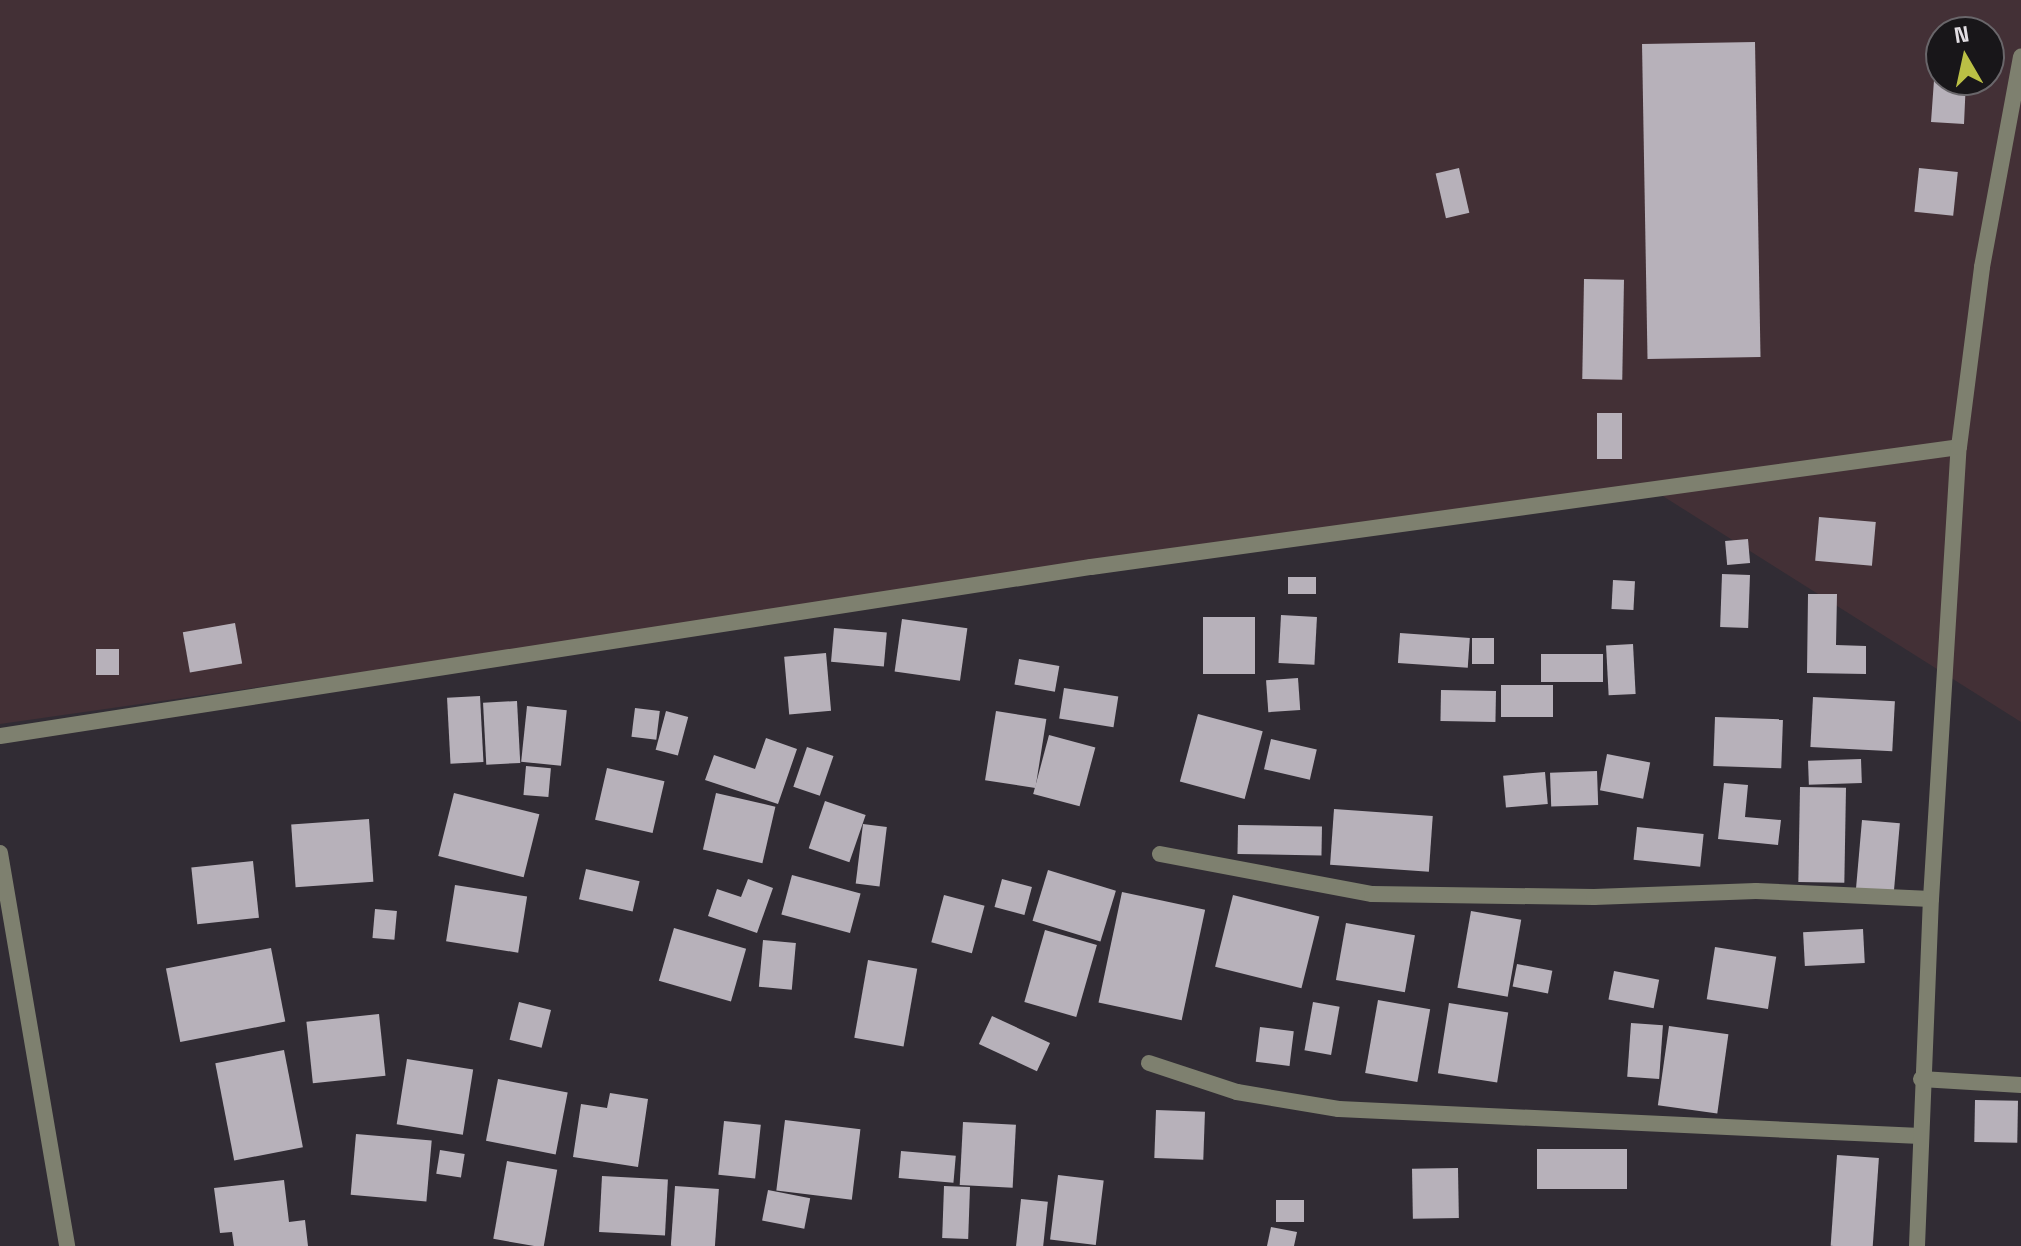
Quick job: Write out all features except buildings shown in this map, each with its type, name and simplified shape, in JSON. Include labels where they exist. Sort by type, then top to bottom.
[{"type":"street","points":[[1917,1246],[1921,1079],[1959,447],[1982,267],[2021,57]]},
{"type":"street","points":[[0,736],[1091,567],[1959,447]]},
{"type":"street","points":[[0,853],[67,1246]]},
{"type":"street","points":[[1160,854],[1372,894],[1594,897],[1756,891],[1931,899]]},
{"type":"street","points":[[1149,1063],[1237,1092],[1339,1109],[1920,1136]]},
{"type":"street","points":[[1921,1079],[2021,1085]]},
{"type":"shaded area","points":[[0,0],[2021,0],[2021,722],[1650,488],[0,724]]}]
